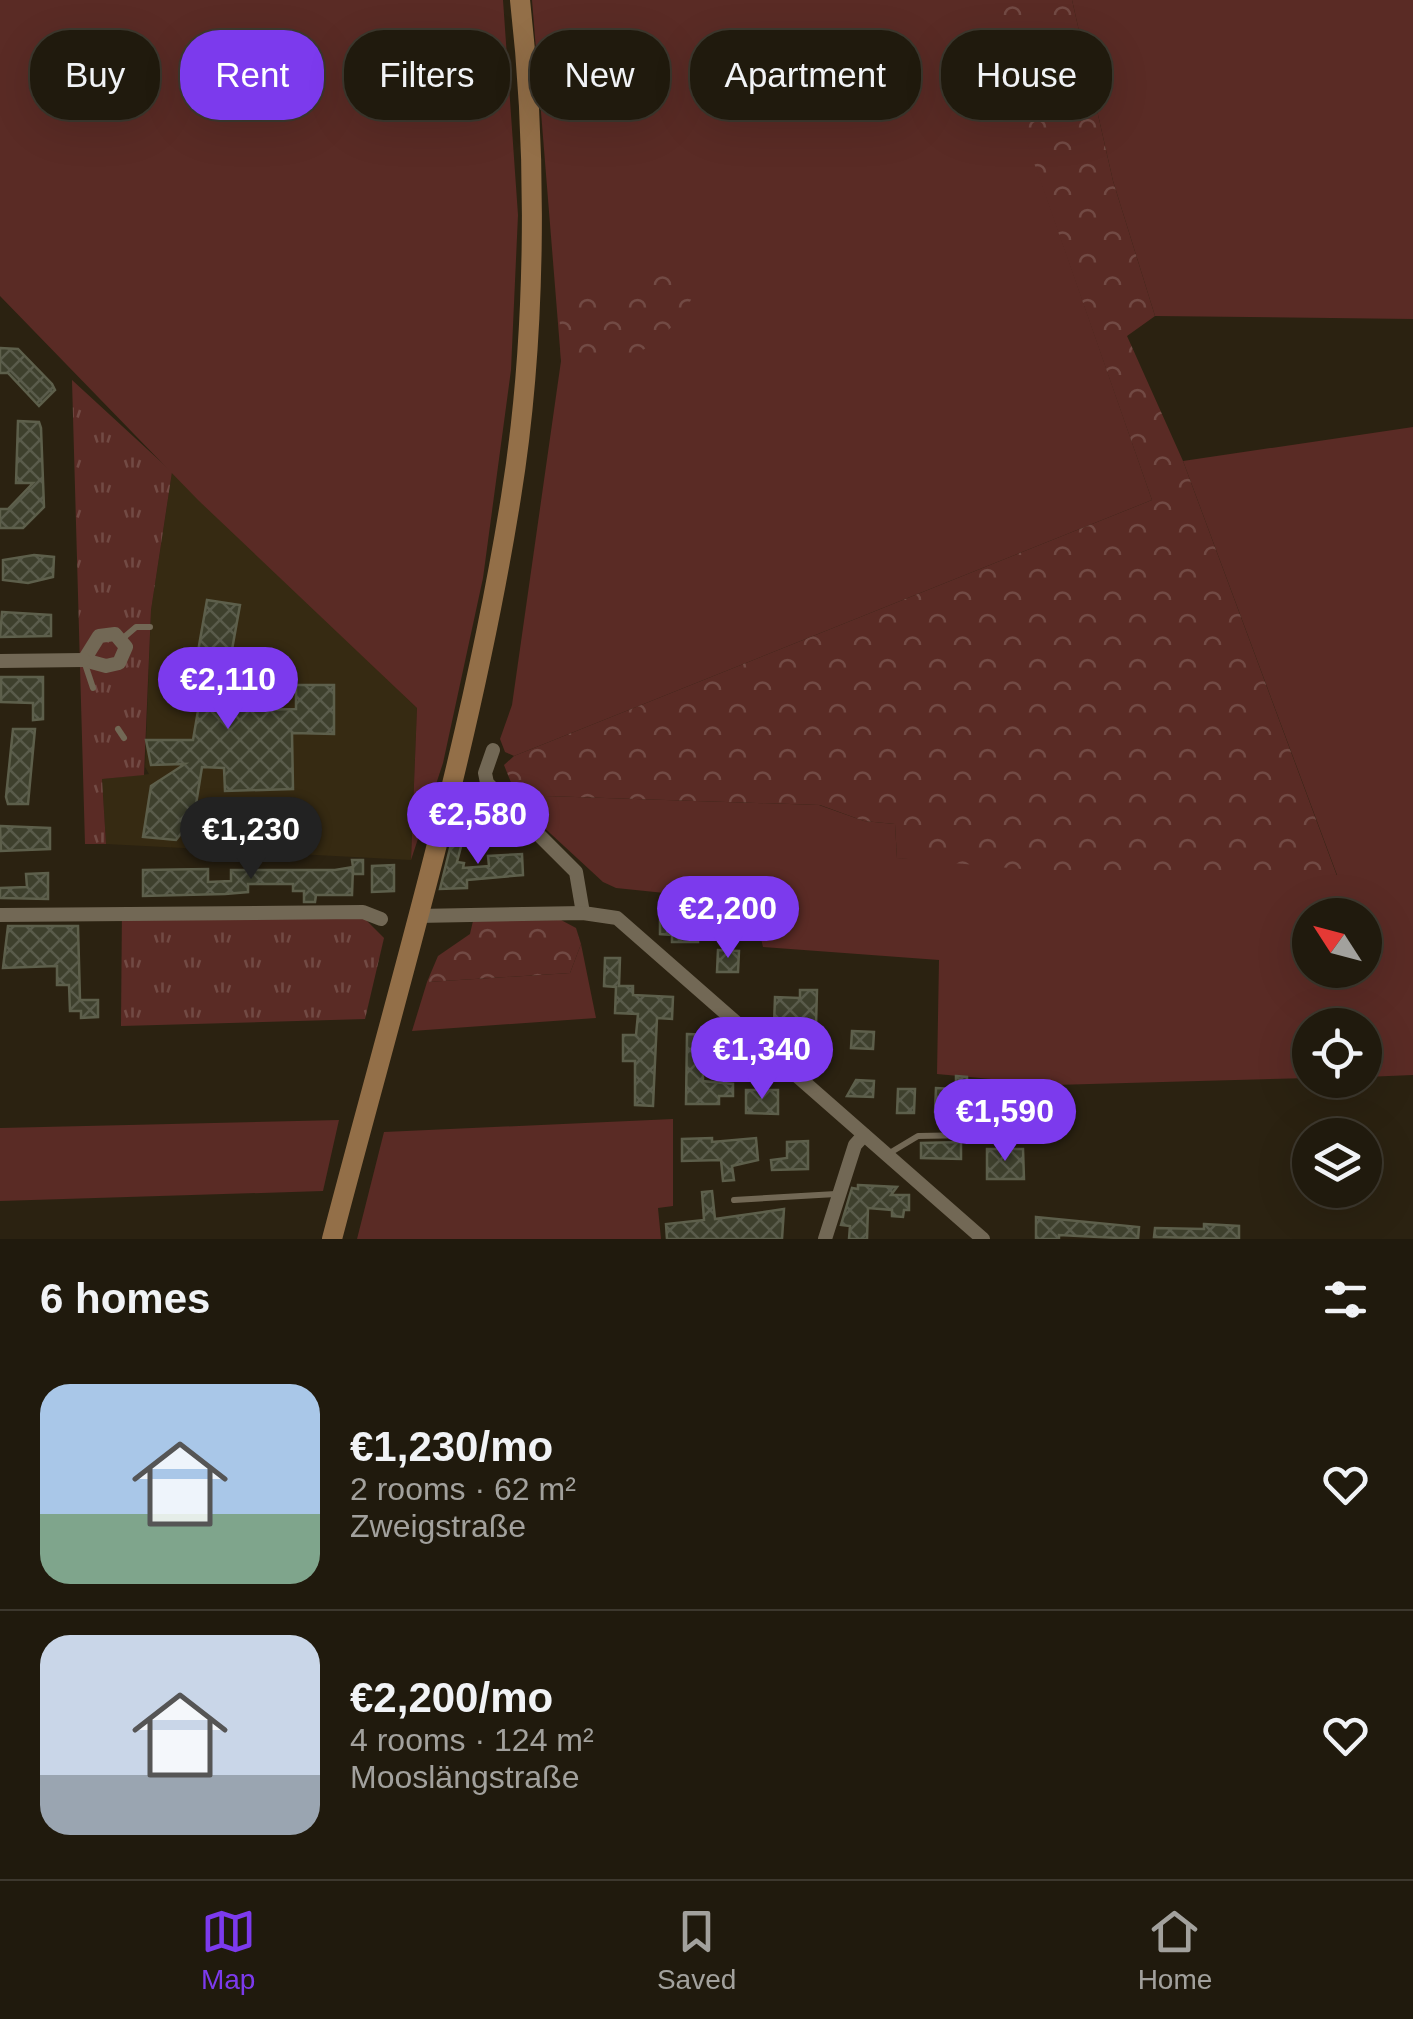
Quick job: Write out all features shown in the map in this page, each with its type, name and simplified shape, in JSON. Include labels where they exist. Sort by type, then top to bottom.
[{"type":"street","points":[[332,1239],[477,678],[512,496],[525,380],[530,154],[520,0]]},
{"type":"street","points":[[0,661],[84,660],[117,664],[126,653],[122,639],[112,633],[101,634],[84,660]]},
{"type":"street","points":[[493,750],[485,774],[488,783],[576,872],[583,913]]},
{"type":"street","points":[[0,915],[363,912],[381,919]]},
{"type":"street","points":[[417,916],[583,913],[617,918],[939,1197],[982,1239]]},
{"type":"street","points":[[825,1239],[855,1144],[864,1135]]},
{"type":"lane","points":[[122,639],[136,627],[150,627]]},
{"type":"lane","points":[[84,660],[93,688]]},
{"type":"lane","points":[[118,728],[124,738]]},
{"type":"lane","points":[[886,1155],[918,1136],[972,1136]]},
{"type":"lane","points":[[734,1200],[837,1194]]},
{"type":"shaded area","points":[[172,472],[417,708],[411,860],[106,844],[102,779],[149,774],[145,767],[151,610]]},
{"type":"green space","points":[[0,0],[503,0],[505,30],[344,30],[344,120],[510,120],[510,100],[518,215],[511,370],[483,578],[443,763],[411,860],[417,708],[198,500],[0,296]]},
{"type":"green space","points":[[532,0],[978,0],[988,30],[941,30],[941,120],[1020,120],[1152,500],[514,756],[505,752],[500,739],[512,705],[561,361],[542,120],[670,120],[670,30],[534,30]]},
{"type":"green space","points":[[977,0],[1072,0],[1079,30],[988,30]]},
{"type":"green space","points":[[1072,0],[1413,0],[1413,319],[1155,316],[1113,181],[1099,120],[1112,120],[1112,30],[1079,30]]},
{"type":"green space","points":[[1019,120],[1099,120],[1113,181],[1155,316],[1127,336],[1183,461],[1337,876],[1133,879],[897,858],[895,824],[864,821],[820,805],[516,795],[504,765],[514,756],[1152,500]]},
{"type":"green space","points":[[674,262],[695,280],[696,290],[673,325],[658,339],[641,351],[603,364],[561,361],[559,302],[647,281],[654,272]]},
{"type":"green space","points":[[72,380],[172,472],[151,610],[144,775],[102,779],[106,844],[85,844]]},
{"type":"green space","points":[[1413,427],[1413,1075],[1382,1076],[1382,1008],[1292,1008],[1292,1078],[1054,1085],[937,1074],[939,960],[763,947],[752,902],[616,888],[603,882],[513,799],[516,795],[819,805],[864,821],[895,824],[897,858],[1337,875],[1183,461]]},
{"type":"green space","points":[[122,909],[362,916],[384,938],[365,1019],[121,1026]]},
{"type":"green space","points":[[561,920],[576,928],[581,944],[570,973],[427,982],[438,956],[470,934],[473,921]]},
{"type":"green space","points":[[581,944],[596,1018],[412,1031],[427,982],[570,973]]},
{"type":"green space","points":[[673,1119],[673,1206],[658,1208],[661,1239],[357,1239],[384,1132]]},
{"type":"green space","points":[[339,1120],[323,1191],[0,1201],[0,1128]]},
{"type":"building","points":[[0,348],[18,349],[52,384],[55,390],[39,406],[8,373],[0,373]]},
{"type":"building","points":[[18,421],[39,422],[41,428],[44,507],[23,528],[0,528],[0,509],[8,509],[33,483],[16,483]]},
{"type":"building","points":[[34,555],[54,557],[53,577],[28,583],[3,580],[3,560]]},
{"type":"building","points":[[207,600],[240,605],[221,711],[296,709],[296,685],[334,685],[334,734],[292,733],[293,789],[225,791],[224,768],[202,767],[194,817],[176,840],[143,837],[151,786],[185,764],[151,765],[146,740],[193,740],[200,699],[172,694],[178,660],[196,663]]},
{"type":"building","points":[[2,612],[51,615],[51,636],[0,637]]},
{"type":"building","points":[[1,677],[43,677],[43,719],[33,720],[33,703],[1,702]]},
{"type":"building","points":[[13,729],[35,729],[28,804],[8,804],[6,797]]},
{"type":"building","points":[[494,811],[498,829],[474,835],[470,817]]},
{"type":"building","points":[[0,826],[50,828],[50,849],[1,851]]},
{"type":"building","points":[[454,832],[464,835],[457,862],[464,863],[463,868],[489,866],[488,856],[522,854],[523,875],[467,880],[467,888],[440,889]]},
{"type":"building","points":[[352,860],[363,860],[363,874],[353,874],[353,868],[352,895],[316,895],[315,902],[304,902],[304,891],[293,891],[293,884],[248,884],[248,892],[225,894],[143,896],[143,870],[208,869],[208,882],[231,881],[231,870],[335,870],[353,867]]},
{"type":"building","points":[[394,865],[394,891],[372,892],[372,866]]},
{"type":"building","points":[[48,873],[48,899],[0,898],[0,888],[27,887],[26,874]]},
{"type":"building","points":[[660,918],[698,920],[698,942],[672,942],[672,935],[660,934]]},
{"type":"building","points":[[8,926],[78,926],[80,1000],[98,1000],[98,1017],[81,1018],[81,1011],[70,1011],[69,985],[57,985],[57,966],[3,968]]},
{"type":"building","points":[[718,950],[739,951],[738,972],[717,972]]},
{"type":"building","points":[[605,958],[620,958],[619,986],[633,986],[633,995],[673,997],[672,1019],[657,1018],[653,1106],[635,1105],[635,1061],[623,1061],[623,1035],[636,1035],[638,1014],[615,1013],[616,987],[604,986]]},
{"type":"building","points":[[800,990],[817,990],[816,1026],[774,1025],[775,997],[800,998]]},
{"type":"building","points":[[852,1031],[874,1032],[873,1049],[851,1048]]},
{"type":"building","points":[[687,1034],[714,1035],[713,1058],[703,1058],[703,1081],[733,1084],[733,1096],[719,1096],[719,1104],[686,1104]]},
{"type":"building","points":[[956,1076],[967,1077],[967,1089],[1002,1090],[1001,1114],[955,1112],[955,1128],[943,1129],[943,1112],[935,1112],[936,1088],[956,1089]]},
{"type":"building","points":[[856,1080],[874,1081],[873,1097],[847,1096]]},
{"type":"building","points":[[898,1089],[915,1089],[914,1113],[897,1113]]},
{"type":"building","points":[[746,1090],[778,1090],[778,1114],[746,1113]]},
{"type":"building","points":[[712,1138],[712,1142],[756,1138],[758,1160],[732,1166],[734,1180],[723,1181],[721,1160],[682,1161],[682,1139]]},
{"type":"building","points":[[808,1141],[808,1169],[772,1170],[771,1160],[787,1158],[787,1142]]},
{"type":"building","points":[[961,1142],[961,1159],[921,1158],[921,1143]]},
{"type":"building","points":[[987,1149],[1023,1149],[1024,1179],[987,1179]]},
{"type":"building","points":[[858,1185],[897,1187],[891,1195],[909,1195],[909,1210],[904,1210],[903,1217],[892,1216],[892,1210],[868,1208],[867,1239],[849,1239],[850,1226],[841,1225],[852,1188],[858,1189]]},
{"type":"building","points":[[712,1191],[715,1219],[784,1209],[782,1239],[667,1239],[666,1224],[704,1220],[702,1192]]},
{"type":"building","points":[[1036,1217],[1139,1227],[1138,1239],[1059,1235],[1059,1239],[1036,1239]]},
{"type":"building","points":[[1204,1224],[1239,1226],[1239,1239],[1154,1237],[1155,1228],[1204,1229]]}]
